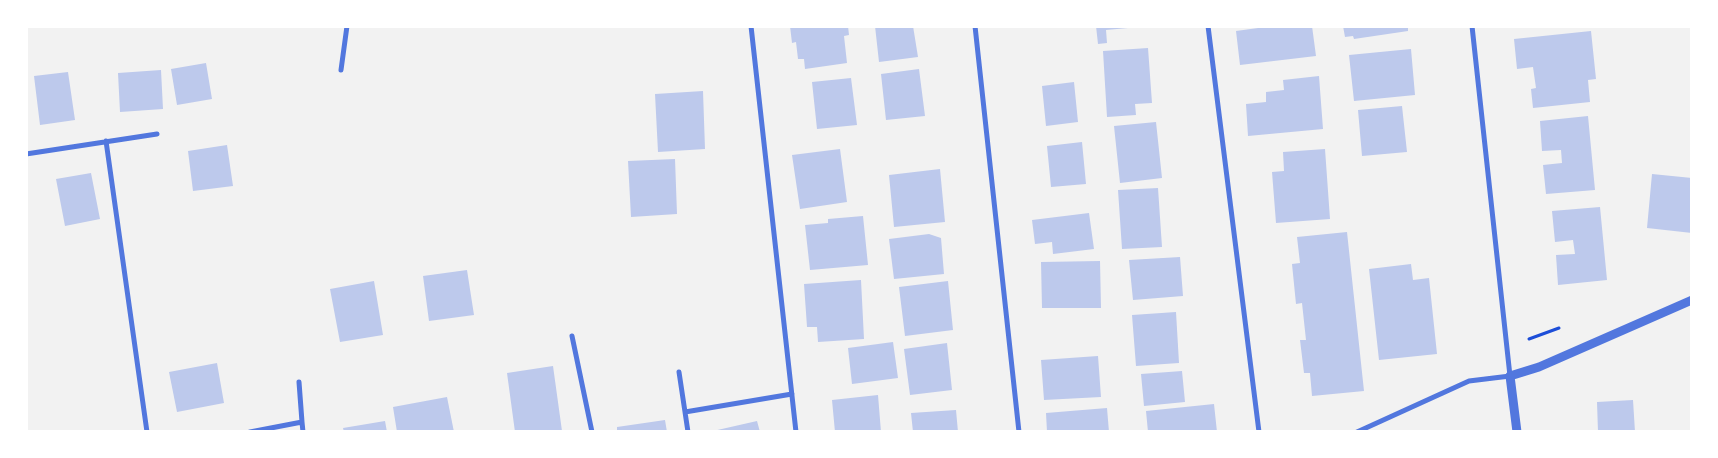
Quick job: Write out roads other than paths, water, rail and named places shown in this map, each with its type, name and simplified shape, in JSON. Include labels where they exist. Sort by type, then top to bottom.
[{"type":"street","points":[[341,70],[347,26]]},
{"type":"street","points":[[751,26],[796,432]]},
{"type":"street","points":[[975,26],[1019,432]]},
{"type":"street","points":[[1208,26],[1259,432]]},
{"type":"street","points":[[1472,26],[1510,376],[1518,432]]},
{"type":"street","points":[[26,154],[157,134]]},
{"type":"street","points":[[106,141],[147,432]]},
{"type":"street","points":[[1357,432],[1469,381],[1510,376],[1539,367],[1692,300]]},
{"type":"street","points":[[572,336],[592,432]]},
{"type":"street","points":[[679,372],[688,432]]},
{"type":"street","points":[[299,382],[303,432]]},
{"type":"street","points":[[686,412],[792,394]]},
{"type":"street","points":[[250,432],[302,422]]}]
